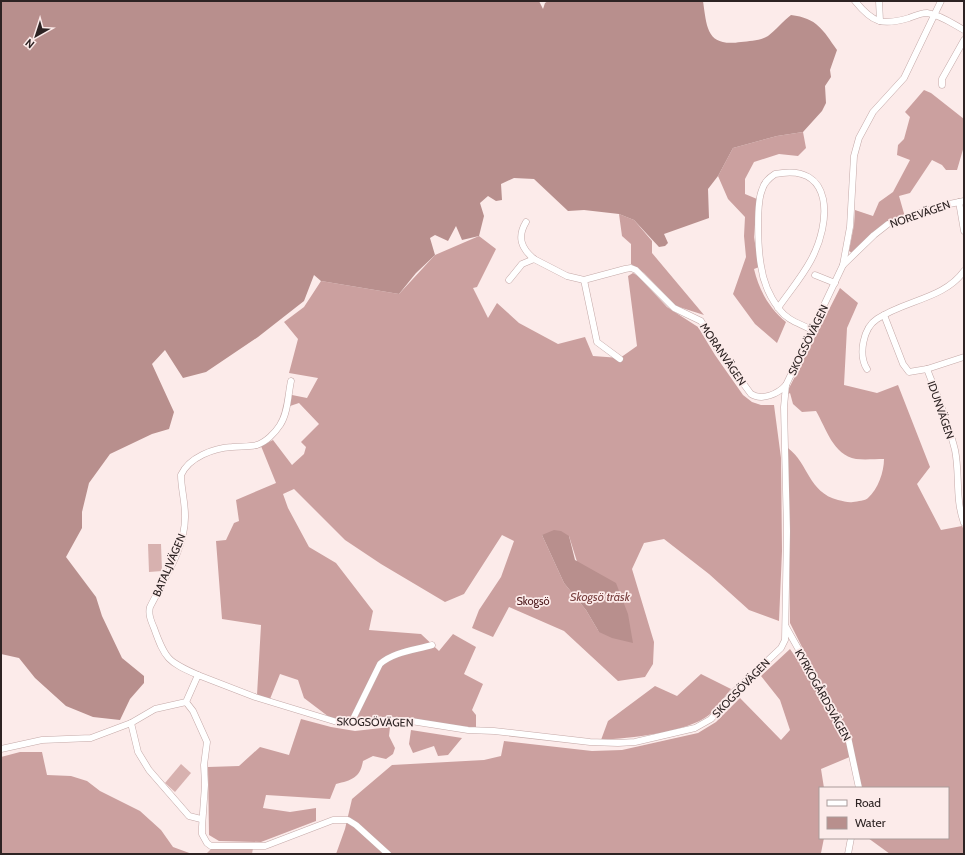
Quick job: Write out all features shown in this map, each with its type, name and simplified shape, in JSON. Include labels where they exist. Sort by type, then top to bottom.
[{"type":"street","points":[[855,1],[868,17],[880,21],[896,22],[923,13],[943,18],[964,30]]},
{"type":"street","points":[[879,1],[880,21]]},
{"type":"street","name":"SKOGSÖVÄGEN","points":[[198,675],[282,706],[337,722],[351,723],[385,720],[411,721],[468,730],[494,731],[608,743],[635,742],[668,735],[695,728],[711,719],[733,693],[781,648],[786,640],[787,531],[784,407],[786,385],[843,265],[850,226],[853,168],[856,146],[868,120],[904,78],[941,1]]},
{"type":"street","points":[[942,85],[942,79],[964,40]]},
{"type":"street","points":[[778,308],[811,260],[823,223],[824,201],[822,190],[814,179],[803,174],[775,174],[767,180],[761,192],[758,235],[761,267],[769,293],[778,308],[787,319],[812,330]]},
{"type":"street","points":[[962,201],[964,231]]},
{"type":"street","name":"NOREVÄGEN","points":[[843,265],[874,235],[888,224],[940,206],[962,201]]},
{"type":"street","points":[[526,222],[520,231],[520,238],[530,256],[567,276],[584,280],[597,342],[620,359]]},
{"type":"street","points":[[509,280],[522,264],[534,259]]},
{"type":"street","name":"MORANVÄGEN","points":[[584,280],[624,269],[631,268],[636,270],[674,308],[701,321],[716,348],[751,394],[760,397],[770,395],[781,390],[786,385]]},
{"type":"street","points":[[867,368],[862,358],[863,345],[873,322],[884,315],[954,284],[964,271]]},
{"type":"street","points":[[815,275],[835,283]]},
{"type":"street","points":[[884,315],[905,369],[909,372],[927,369],[964,357]]},
{"type":"street","name":"IDUNVÄGEN","points":[[927,369],[944,412],[955,450],[958,502],[964,522]]},
{"type":"street","name":"BATALJVÄGEN","points":[[198,675],[174,664],[166,657],[149,614],[150,607],[179,546],[184,531],[185,516],[181,475],[187,466],[195,459],[219,449],[258,445],[269,438],[280,425],[285,416],[291,381]]},
{"type":"street","name":"KYRKOGÅRDSVÄGEN","points":[[786,627],[848,737],[860,787]]},
{"type":"street","points":[[351,723],[380,664],[395,654],[432,645]]},
{"type":"street","points":[[186,702],[198,675]]},
{"type":"street","points":[[1,749],[42,740],[91,738],[131,723],[154,709],[186,702]]},
{"type":"street","points":[[186,702],[193,711],[207,742],[201,819],[202,834],[207,843],[211,846],[265,846],[333,820],[348,820],[356,825],[388,854]]},
{"type":"street","points":[[131,723],[138,752],[149,770],[189,816],[201,819]]},
{"type":"street","points":[[848,854],[851,839]]},
{"type":"shaded area","points":[[148,544],[161,544],[162,571],[149,572]]},
{"type":"shaded area","points":[[181,764],[191,773],[175,792],[165,783]]},
{"type":"shaded area","points":[[212,848],[253,848],[252,854],[206,854]]},
{"type":"green space","points":[[924,90],[931,93],[964,119],[964,146],[957,170],[946,170],[942,165],[932,160],[910,193],[899,196],[905,217],[891,221],[852,253],[849,251],[855,210],[873,216],[879,202],[893,192],[910,160],[897,155],[898,145],[904,139],[910,117],[905,112]]},
{"type":"green space","points":[[803,132],[806,148],[798,156],[779,154],[754,162],[745,179],[745,194],[757,199],[754,237],[759,267],[754,269],[756,277],[770,305],[786,322],[777,343],[755,324],[733,294],[746,257],[744,236],[745,217],[728,199],[718,176],[733,148],[777,136]]},
{"type":"green space","points":[[619,214],[634,220],[652,241],[652,253],[704,315],[676,306],[644,273],[631,264],[631,244],[622,236]]},
{"type":"green space","name":"Skogsö","points":[[479,236],[496,249],[477,287],[473,288],[488,318],[497,303],[519,323],[558,344],[585,337],[593,356],[620,358],[637,346],[628,276],[633,273],[638,276],[667,307],[698,327],[715,355],[743,395],[752,402],[761,405],[774,405],[781,458],[782,551],[779,621],[749,610],[709,574],[664,539],[644,543],[632,569],[654,642],[653,664],[645,677],[618,681],[564,631],[509,607],[493,637],[472,628],[479,610],[501,577],[514,541],[502,535],[464,594],[445,602],[381,564],[345,540],[294,489],[283,494],[288,508],[309,547],[336,563],[373,611],[369,630],[421,634],[439,651],[453,634],[476,647],[464,674],[483,684],[472,710],[476,715],[476,728],[394,717],[349,721],[329,717],[304,698],[298,680],[280,674],[270,699],[257,695],[261,625],[222,619],[216,541],[226,540],[234,523],[239,521],[236,500],[276,483],[261,446],[273,440],[292,465],[304,454],[306,447],[301,442],[319,424],[299,403],[290,406],[292,395],[307,398],[318,378],[289,373],[298,339],[284,322],[304,307],[321,281],[399,294],[435,255]],"holes":[[[542,535],[569,536],[599,632],[586,610],[564,583]]]},
{"type":"green space","points":[[840,288],[858,303],[847,328],[844,385],[877,393],[898,385],[930,467],[917,484],[941,530],[962,526],[964,530],[964,854],[890,854],[869,839],[949,839],[949,787],[862,787],[851,739],[822,687],[790,623],[788,448],[795,454],[820,491],[838,500],[848,502],[865,500],[872,494],[882,475],[884,459],[856,459],[841,452],[831,440],[816,411],[802,412],[793,404],[790,393],[785,396]]},
{"type":"green space","points":[[790,649],[833,714],[847,742],[852,756],[821,769],[824,787],[819,787],[819,839],[824,839],[821,853],[823,854],[336,854],[345,829],[352,799],[392,765],[484,760],[501,756],[504,741],[592,751],[622,750],[698,733],[716,722],[740,698],[781,740],[790,730],[780,700],[761,676]]},
{"type":"green space","points":[[701,674],[731,689],[709,715],[686,726],[657,734],[601,740],[608,721],[655,686],[677,696]]},
{"type":"green space","points":[[301,719],[331,727],[355,731],[390,727],[389,736],[395,748],[393,754],[386,759],[373,756],[363,761],[362,767],[357,775],[347,781],[336,784],[330,799],[266,795],[263,808],[290,812],[316,808],[316,821],[261,842],[219,841],[209,835],[208,767],[239,766],[260,747],[289,755]]},
{"type":"green space","points":[[411,730],[462,738],[448,755],[438,756],[434,746],[413,753],[409,744]]},
{"type":"green space","points":[[20,752],[42,752],[47,775],[71,776],[87,781],[100,791],[140,811],[161,830],[173,847],[192,854],[1,854],[1,757]]},
{"type":"water","points":[[1,1],[539,1],[543,9],[545,3],[548,1],[703,1],[708,28],[715,39],[721,42],[730,43],[762,39],[771,34],[791,15],[813,22],[823,31],[837,50],[830,70],[831,77],[825,86],[826,103],[822,111],[803,132],[777,136],[733,148],[718,176],[708,189],[709,218],[664,234],[668,243],[665,246],[659,247],[634,220],[619,214],[584,210],[568,211],[534,179],[514,178],[501,184],[502,200],[496,201],[488,196],[480,203],[484,216],[479,236],[462,240],[456,226],[448,241],[435,235],[430,238],[435,255],[416,273],[399,294],[321,281],[314,275],[304,301],[258,337],[206,372],[183,378],[165,350],[152,364],[174,412],[169,429],[152,434],[110,454],[89,483],[82,512],[82,528],[66,557],[96,597],[102,616],[122,658],[144,676],[144,683],[130,699],[120,720],[93,717],[66,706],[35,678],[19,658],[1,654]]},
{"type":"water","name":"Skogsö träsk","points":[[554,530],[561,531],[569,536],[575,560],[616,583],[628,614],[633,643],[612,638],[599,632],[586,610],[564,583],[542,535]]}]
